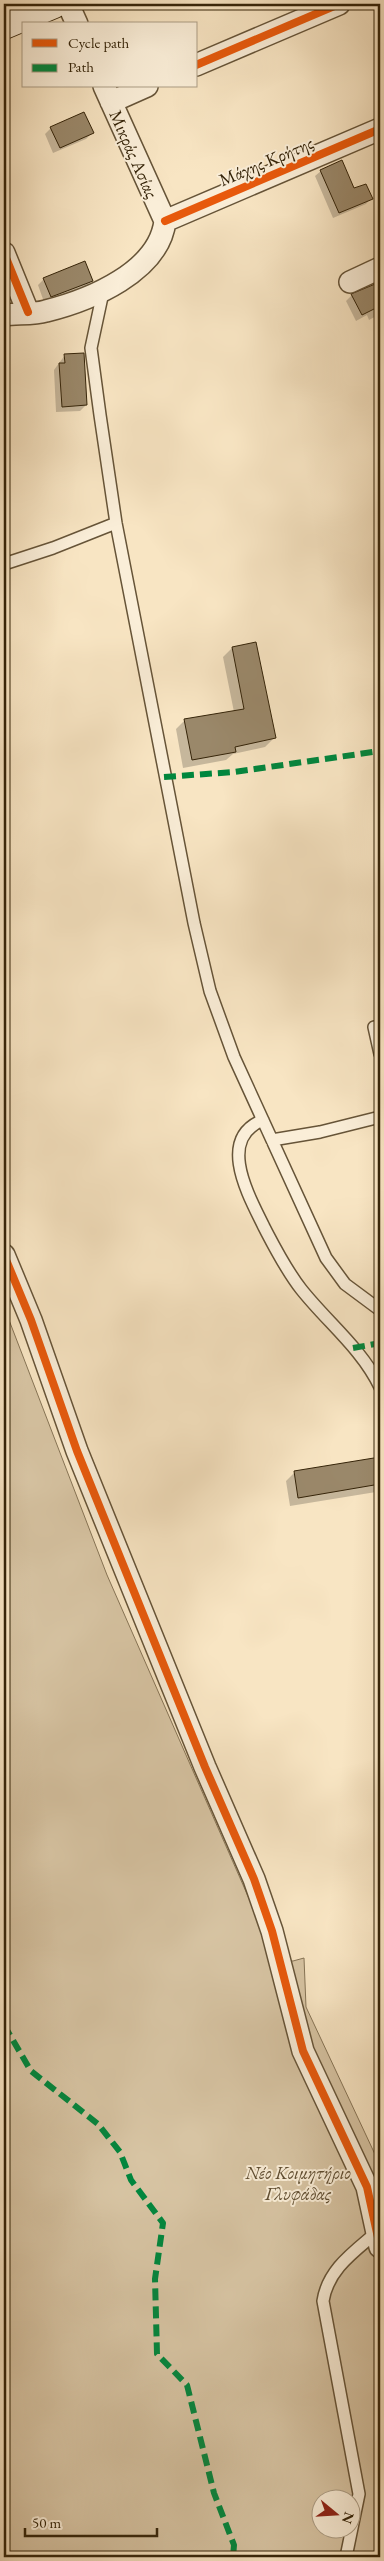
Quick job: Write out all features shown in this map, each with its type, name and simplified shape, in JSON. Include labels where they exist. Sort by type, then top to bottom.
[{"type":"street","points":[[4,25],[54,4]]},
{"type":"street","points":[[68,4],[76,22]]},
{"type":"street","points":[[198,64],[339,4]]},
{"type":"street","points":[[107,94],[137,88]]},
{"type":"street","name":"Μικράς Ασίας","points":[[107,94],[165,221]]},
{"type":"street","name":"Μάχης Κρήτης","points":[[165,221],[380,129]]},
{"type":"street","points":[[4,315],[44,312],[103,292],[139,267],[156,250],[163,235],[165,221]]},
{"type":"street","points":[[4,254],[28,312]]},
{"type":"street","points":[[350,282],[380,268]]},
{"type":"street","points":[[4,1255],[31,1320],[77,1450],[205,1767],[254,1879],[272,1931],[303,2051],[375,2201],[378,2239]]},
{"type":"lane","points":[[103,292],[91,348],[116,523],[149,682],[166,786],[210,992],[234,1057],[326,1258],[345,1284],[380,1310]]},
{"type":"lane","points":[[4,564],[53,548],[116,523]]},
{"type":"lane","points":[[374,1028],[380,1054]]},
{"type":"lane","points":[[272,1140],[320,1132],[380,1117]]},
{"type":"lane","points":[[263,1120],[253,1124],[245,1133],[239,1146],[239,1167],[247,1194],[282,1261],[301,1289],[358,1353],[380,1387]]},
{"type":"lane","points":[[346,2557],[359,2494],[323,2301],[325,2291],[334,2271],[378,2239]]},
{"type":"green space","name":"Νέο Κοιμητήριο Γλυφάδας","points":[[4,1307],[107,1575],[276,1960],[293,1961],[304,1958],[306,2007],[380,2165],[380,2557],[4,2557]]},
{"type":"building","points":[[84,112],[94,133],[60,148],[50,127]]},
{"type":"building","points":[[342,160],[354,188],[366,184],[373,199],[339,213],[320,170]]},
{"type":"building","points":[[85,261],[93,281],[51,297],[43,278]]},
{"type":"building","points":[[380,282],[380,306],[362,315],[351,294]]},
{"type":"building","points":[[84,353],[87,405],[62,407],[59,363],[65,363],[64,354]]},
{"type":"building","points":[[256,642],[276,738],[235,747],[236,752],[192,760],[184,719],[244,709],[232,647]]},
{"type":"building","points":[[380,1457],[380,1484],[298,1498],[294,1471]]},
{"type":"marked path","points":[[164,777],[234,772],[380,751]]},
{"type":"marked path","points":[[353,1348],[375,1344],[380,1345]]},
{"type":"marked path","points":[[4,2025],[31,2071],[98,2124],[120,2152],[131,2180],[163,2223],[155,2279],[157,2354],[187,2385],[214,2493],[234,2545],[233,2557]]},
{"type":"cycle path","points":[[198,64],[339,4]]},
{"type":"cycle path","points":[[165,221],[380,129]]},
{"type":"cycle path","points":[[4,253],[28,312]]},
{"type":"cycle path","points":[[4,1255],[31,1320],[77,1451],[205,1767],[254,1879],[272,1931],[303,2051],[367,2187],[380,2247]]}]
